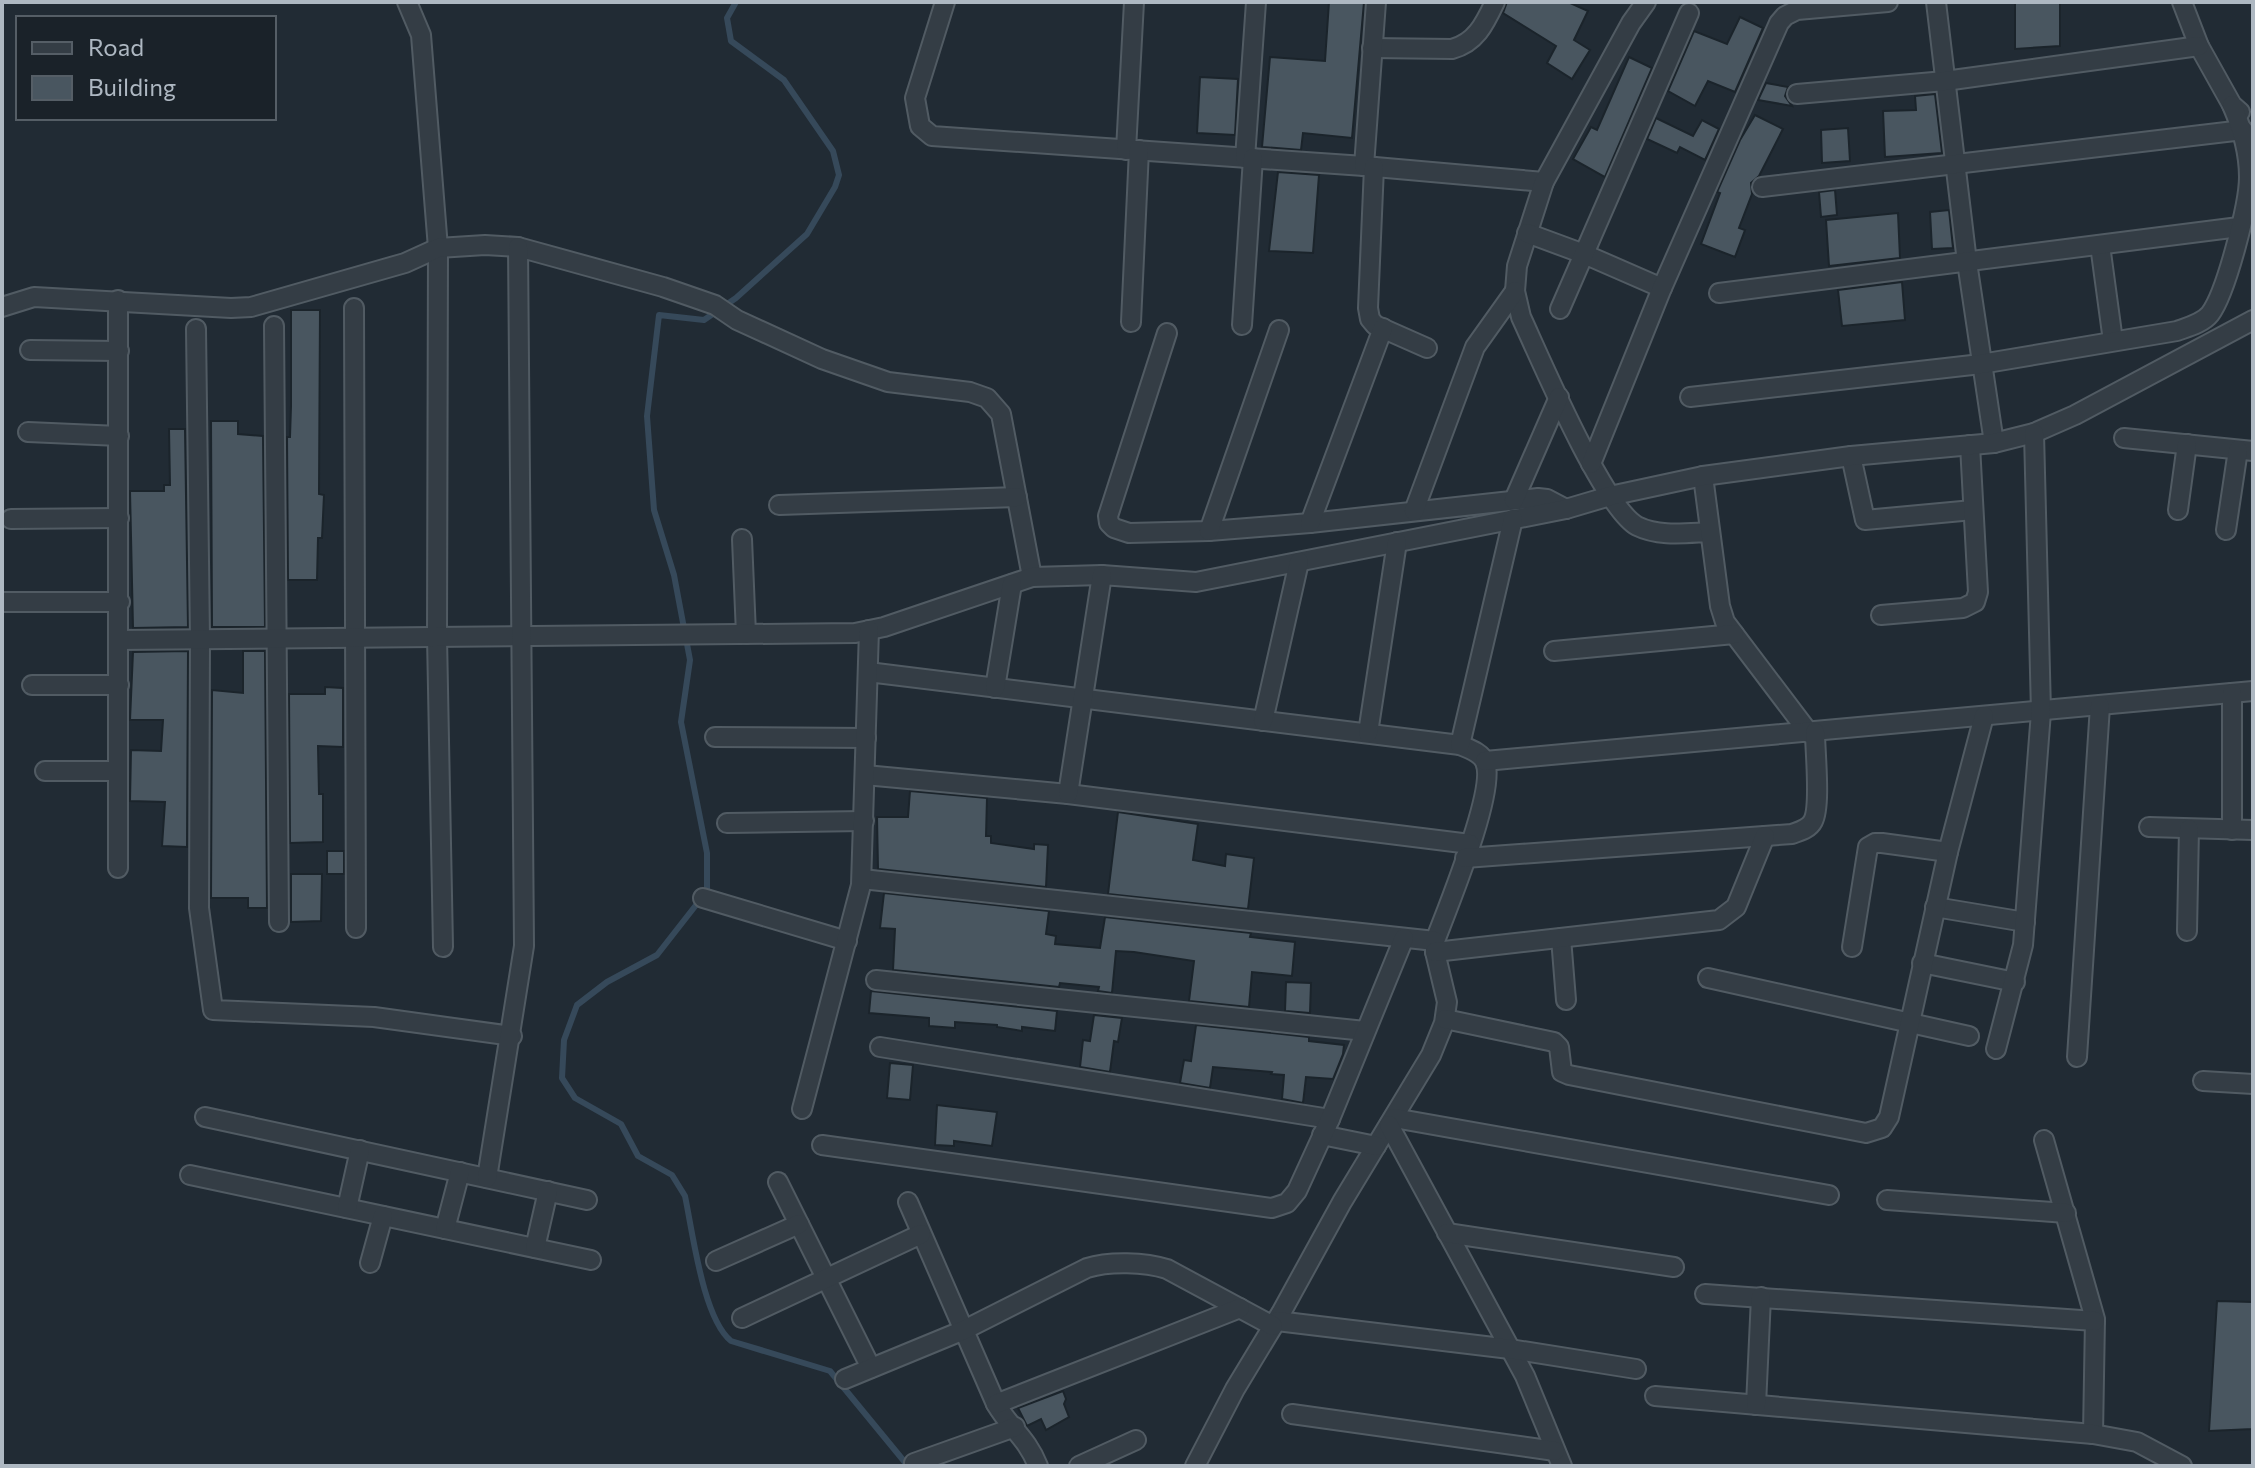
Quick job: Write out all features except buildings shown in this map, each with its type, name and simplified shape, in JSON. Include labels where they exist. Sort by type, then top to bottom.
[{"type":"street","points":[[407,2],[421,35],[438,248],[437,637],[443,947]]},
{"type":"street","points":[[945,2],[915,98],[920,126],[932,136],[1369,166],[1544,182]]},
{"type":"street","points":[[1131,322],[1134,2]]},
{"type":"street","points":[[1242,325],[1256,2]]},
{"type":"street","points":[[1376,2],[1372,48],[1368,308],[1370,319],[1383,328],[1427,348]]},
{"type":"street","points":[[1372,48],[1460,47],[1473,39],[1495,2]]},
{"type":"street","points":[[1646,2],[1631,23],[1544,182],[1517,266],[1515,291],[1521,317],[1591,464],[1610,496],[1634,524],[1653,532],[1710,532]]},
{"type":"street","points":[[1591,464],[1662,288],[1785,16],[1797,10],[1888,2]]},
{"type":"street","points":[[1936,2],[1967,262],[1994,443]]},
{"type":"street","points":[[1690,397],[1981,364],[2177,331],[2210,315],[2229,275],[2249,180],[2248,126],[2232,105],[2199,46],[2182,2]]},
{"type":"street","points":[[1560,309],[1689,13]]},
{"type":"street","points":[[1797,94],[1945,81],[2199,46]]},
{"type":"street","points":[[1762,187],[2248,126]]},
{"type":"street","points":[[1719,293],[2239,227]]},
{"type":"street","points":[[1527,233],[1662,288]]},
{"type":"street","points":[[2,307],[34,297],[251,307],[405,263],[438,248],[485,245],[518,247],[663,287],[715,305],[737,320],[822,359],[888,382],[970,392],[987,398],[1001,414],[1032,577]]},
{"type":"street","points":[[2100,245],[2113,341]]},
{"type":"street","points":[[487,1178],[524,946],[524,637],[518,247]]},
{"type":"street","points":[[1414,511],[1475,347],[1515,291]]},
{"type":"street","points":[[118,300],[118,868]]},
{"type":"street","points":[[354,308],[356,928]]},
{"type":"street","points":[[1167,333],[1108,516],[1109,523],[1129,533],[1209,531],[1414,511],[1566,509],[1703,476],[1851,456],[1994,443],[2034,433],[2075,415],[2253,320]]},
{"type":"street","points":[[274,326],[279,922]]},
{"type":"street","points":[[1310,523],[1383,328]]},
{"type":"street","points":[[196,329],[199,908],[213,1010],[374,1017],[512,1036]]},
{"type":"street","points":[[1209,531],[1279,330]]},
{"type":"street","points":[[30,350],[119,351]]},
{"type":"street","points":[[1460,745],[1514,510],[1559,397]]},
{"type":"street","points":[[28,432],[119,436]]},
{"type":"street","points":[[1996,1049],[2015,982],[2025,922],[2041,712],[2034,433]]},
{"type":"street","points":[[2124,438],[2246,450],[2226,530]]},
{"type":"street","points":[[2178,510],[2187,444]]},
{"type":"street","points":[[1881,615],[1963,608],[1975,602],[1978,592],[1970,445]]},
{"type":"street","points":[[1851,456],[1865,520],[1973,510]]},
{"type":"street","points":[[865,775],[1068,794],[1468,851],[1765,836],[1792,834],[1807,829],[1814,821],[1817,808],[1812,733],[1725,622],[1720,606],[1703,476]]},
{"type":"street","points":[[779,505],[1017,497]]},
{"type":"street","points":[[118,640],[855,633],[1032,577],[1102,575],[1196,582],[1397,542],[1514,510]]},
{"type":"street","points":[[11,519],[119,518]]},
{"type":"street","points":[[742,539],[746,634]]},
{"type":"street","points":[[1368,733],[1397,542]]},
{"type":"street","points":[[1263,721],[1299,562]]},
{"type":"street","points":[[1068,794],[1102,575]]},
{"type":"street","points":[[995,688],[1012,584]]},
{"type":"street","points":[[4,602],[120,602]]},
{"type":"street","points":[[802,1109],[862,879],[869,630]]},
{"type":"street","points":[[1554,651],[1734,634]]},
{"type":"street","points":[[868,672],[1460,745],[1477,752],[1485,761],[1488,781],[1435,947],[1447,1002],[1445,1019],[1431,1055],[1342,1202],[1275,1324],[1235,1389],[1195,1466]]},
{"type":"street","points":[[32,685],[119,685]]},
{"type":"street","points":[[1485,761],[2253,691]]},
{"type":"street","points":[[2232,693],[2232,830]]},
{"type":"street","points":[[2077,1057],[2100,706]]},
{"type":"street","points":[[1445,1019],[1554,1042],[1559,1047],[1562,1072],[1569,1075],[1866,1133],[1882,1128],[1889,1117],[1948,852],[1984,716]]},
{"type":"street","points":[[715,737],[866,738]]},
{"type":"street","points":[[45,771],[118,771]]},
{"type":"street","points":[[727,823],[864,821]]},
{"type":"street","points":[[2149,827],[2253,830]]},
{"type":"street","points":[[2187,931],[2189,829]]},
{"type":"street","points":[[862,879],[1404,938],[1435,947],[1561,938],[1719,920],[1736,907],[1765,836]]},
{"type":"street","points":[[1852,947],[1868,847],[1882,843],[1948,852]]},
{"type":"street","points":[[703,898],[847,941]]},
{"type":"street","points":[[1935,907],[2025,922]]},
{"type":"street","points":[[822,1145],[1272,1208],[1287,1203],[1297,1191],[1326,1127],[1404,938]]},
{"type":"street","points":[[1561,938],[1566,1000]]},
{"type":"street","points":[[1922,963],[2015,982]]},
{"type":"street","points":[[1708,978],[1969,1036]]},
{"type":"street","points":[[876,980],[1365,1031]]},
{"type":"street","points":[[880,1047],[1326,1127],[1376,1146]]},
{"type":"street","points":[[2203,1081],[2253,1084]]},
{"type":"street","points":[[205,1117],[587,1200]]},
{"type":"street","points":[[1392,1122],[1829,1195]]},
{"type":"street","points":[[1392,1122],[1447,1233],[1525,1376],[1558,1458]]},
{"type":"street","points":[[2044,1140],[2095,1321],[2093,1434]]},
{"type":"street","points":[[347,1208],[360,1150]]},
{"type":"street","points":[[445,1229],[460,1172]]},
{"type":"street","points":[[190,1175],[591,1260]]},
{"type":"street","points":[[778,1182],[871,1368]]},
{"type":"street","points":[[535,1248],[548,1191]]},
{"type":"street","points":[[1887,1200],[2066,1213]]},
{"type":"street","points":[[908,1202],[996,1404],[1024,1438],[1038,1466]]},
{"type":"street","points":[[370,1263],[383,1216]]},
{"type":"street","points":[[716,1261],[799,1224]]},
{"type":"street","points":[[1447,1233],[1674,1267]]},
{"type":"street","points":[[742,1318],[921,1234]]},
{"type":"street","points":[[845,1379],[964,1330],[1087,1268],[1112,1262],[1167,1269],[1275,1324],[1510,1349],[1636,1369]]},
{"type":"street","points":[[1705,1294],[2095,1321]]},
{"type":"street","points":[[1756,1405],[1761,1297]]},
{"type":"street","points":[[996,1404],[1240,1308]]},
{"type":"street","points":[[1655,1396],[2093,1434],[2137,1442],[2182,1466]]},
{"type":"street","points":[[1292,1414],[1558,1458]]},
{"type":"street","points":[[914,1463],[1015,1427]]},
{"type":"street","points":[[1079,1466],[1136,1440]]},
{"type":"waterway","points":[[736,2],[727,18],[731,41],[784,80],[833,151],[839,175],[807,234],[736,298],[704,320],[659,315],[647,416],[654,510],[674,575],[690,660],[681,722],[707,853],[707,891],[657,955],[607,982],[577,1005],[564,1040],[562,1078],[575,1098],[621,1124],[638,1156],[672,1175],[685,1196],[706,1295],[721,1330],[731,1341],[830,1371],[908,1466]]}]
